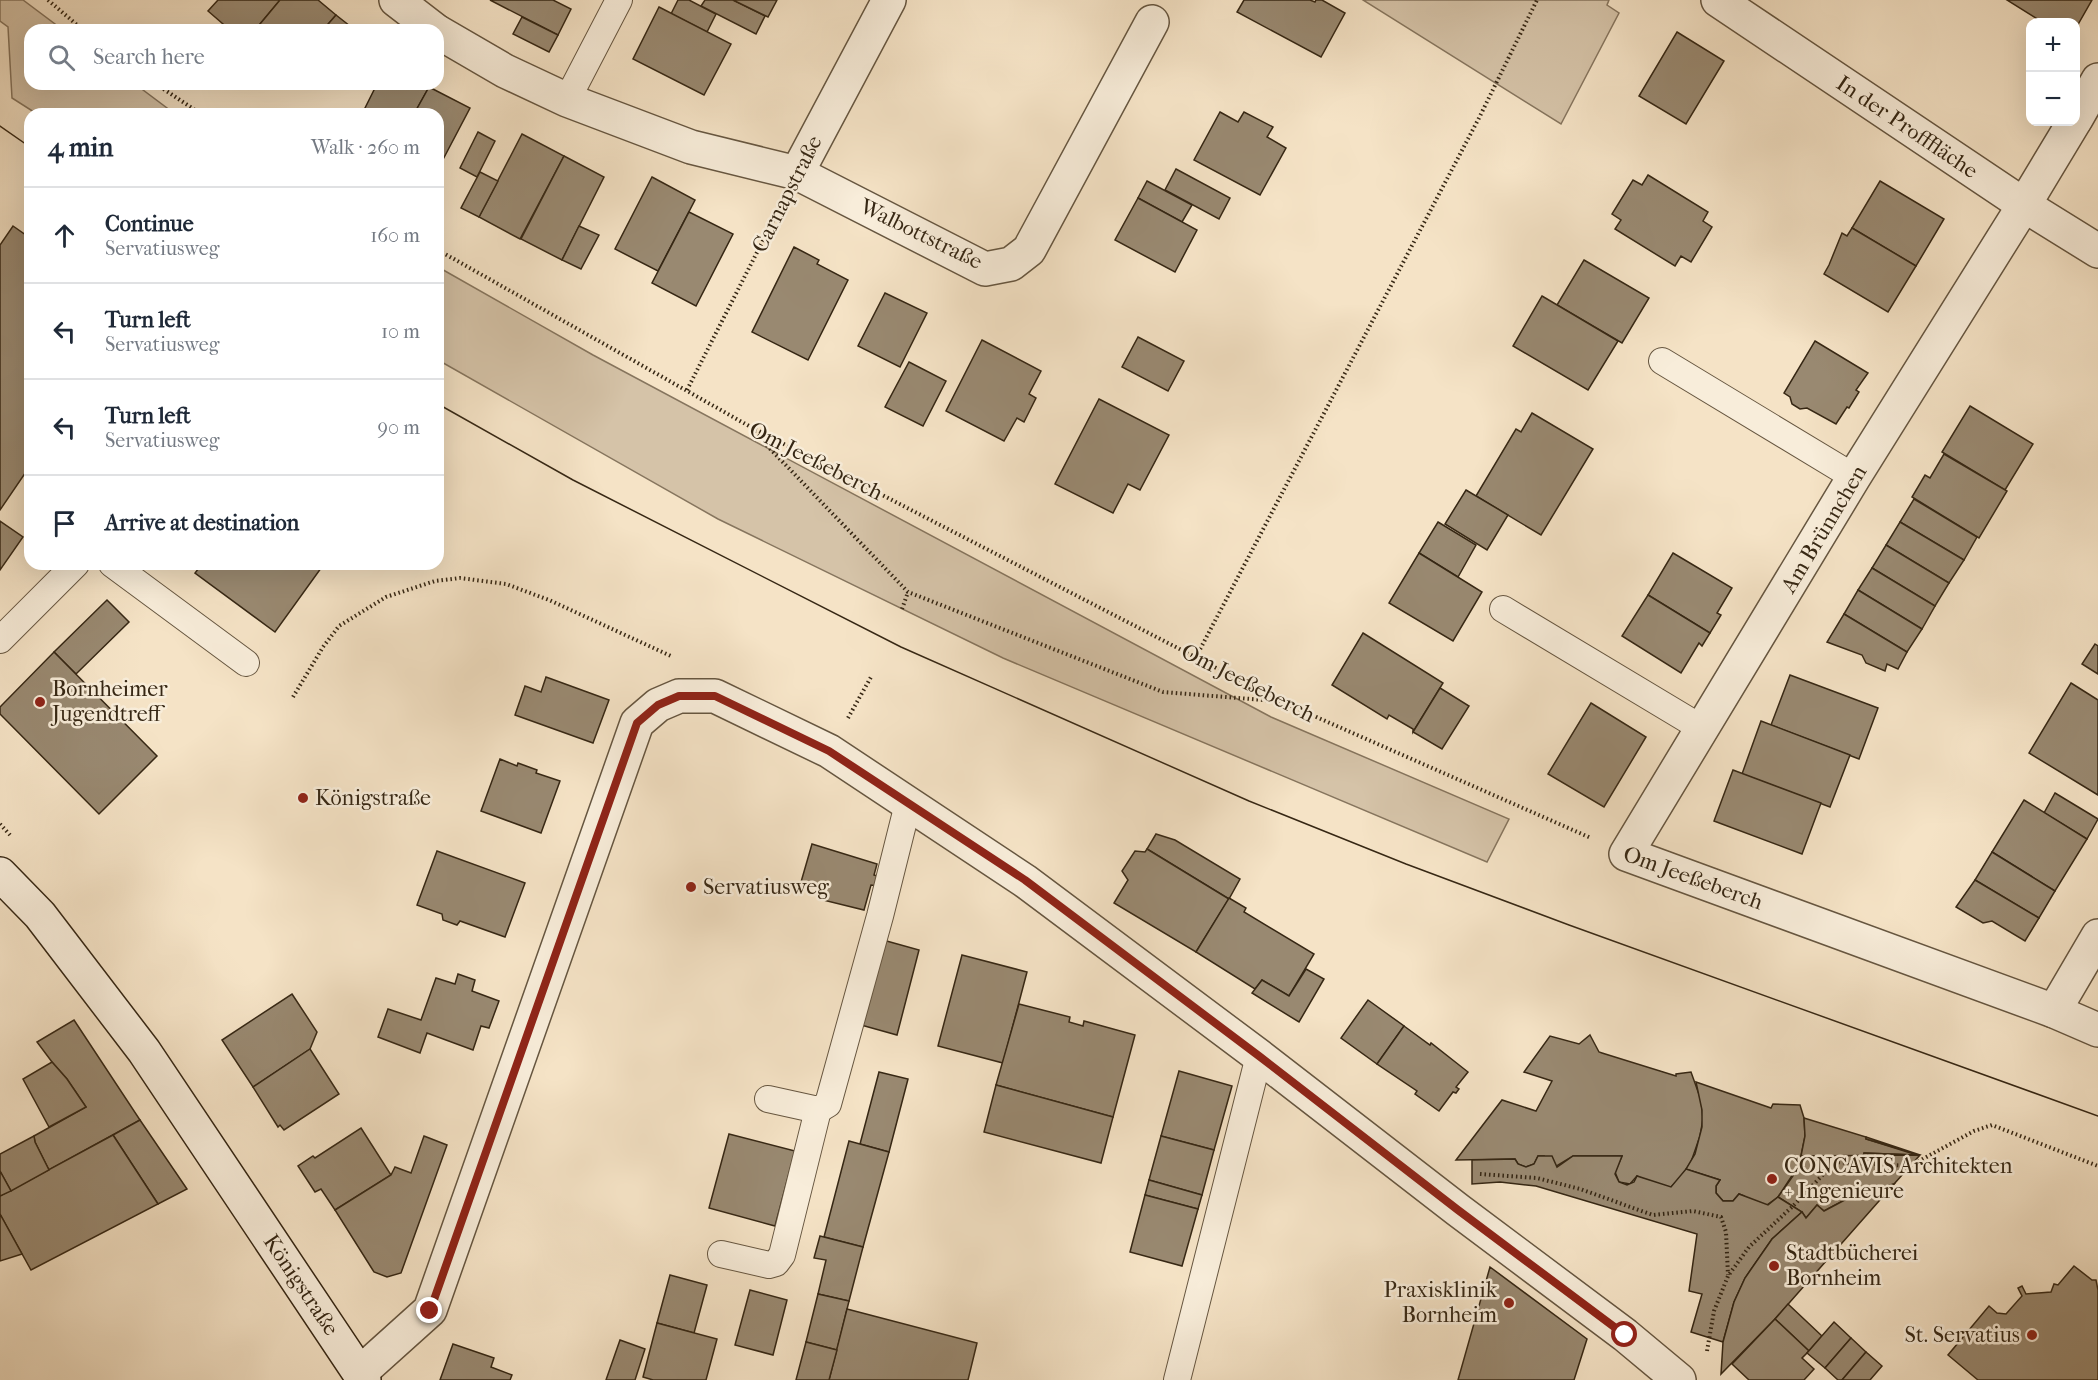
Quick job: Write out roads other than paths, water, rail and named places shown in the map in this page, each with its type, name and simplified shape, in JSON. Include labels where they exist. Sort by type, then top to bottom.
[{"type":"street","name":"Walbottstraße","points":[[396,0],[428,24]]},
{"type":"street","name":"Carnapstraße","points":[[797,173],[889,0]]},
{"type":"street","name":"In der Profffläche","points":[[1718,0],[2024,205],[2098,251]]},
{"type":"street","name":"Walbottstraße","points":[[444,35],[505,71],[567,100],[691,147],[797,173],[985,269],[1011,264],[1029,250],[1152,22]]},
{"type":"street","name":"Am Brünnchen","points":[[2080,111],[2098,80]]},
{"type":"street","name":"Am Brünnchen","points":[[1626,854],[1854,477],[2071,126]]},
{"type":"street","points":[[362,1377],[430,1311],[637,723],[658,705],[679,696],[715,696],[815,743],[1025,880],[1625,1335],[1679,1380]]},
{"type":"street","name":"Om Jeeßeberch","points":[[1626,854],[2054,1011],[2098,1030]]},
{"type":"street","name":"Königstraße","points":[[0,874],[40,915],[144,1051],[362,1377]]},
{"type":"street","points":[[2054,1011],[2098,936]]},
{"type":"lane","points":[[567,100],[619,0]]},
{"type":"lane","points":[[1662,361],[1854,477]]},
{"type":"lane","points":[[0,640],[70,570]]},
{"type":"lane","points":[[120,570],[246,663]]},
{"type":"lane","points":[[1503,609],[1703,729]]},
{"type":"lane","points":[[768,1099],[818,1110],[828,1104],[908,804]]},
{"type":"lane","points":[[1177,1380],[1259,1056]]},
{"type":"lane","points":[[722,1254],[769,1265],[776,1263],[782,1255],[818,1110]]},
{"type":"tram line","points":[[0,126],[24,143]]},
{"type":"tram line","points":[[444,407],[573,480],[901,647],[1249,801],[1406,864],[1569,925],[2098,1116]]},
{"type":"place","name":"Bornheimer Jugendtreff","points":[[40,702]]},
{"type":"place","name":"Königstraße","points":[[303,798]]},
{"type":"place","name":"Servatiusweg","points":[[691,887]]},
{"type":"place","name":"CONCAVIS Architekten + Ingenieure","points":[[1772,1179]]},
{"type":"place","name":"Stadtbücherei Bornheim","points":[[1774,1266]]},
{"type":"place","name":"Praxisklinik Bornheim","points":[[1509,1303]]},
{"type":"place","name":"St. Servatius","points":[[2032,1335]]}]
